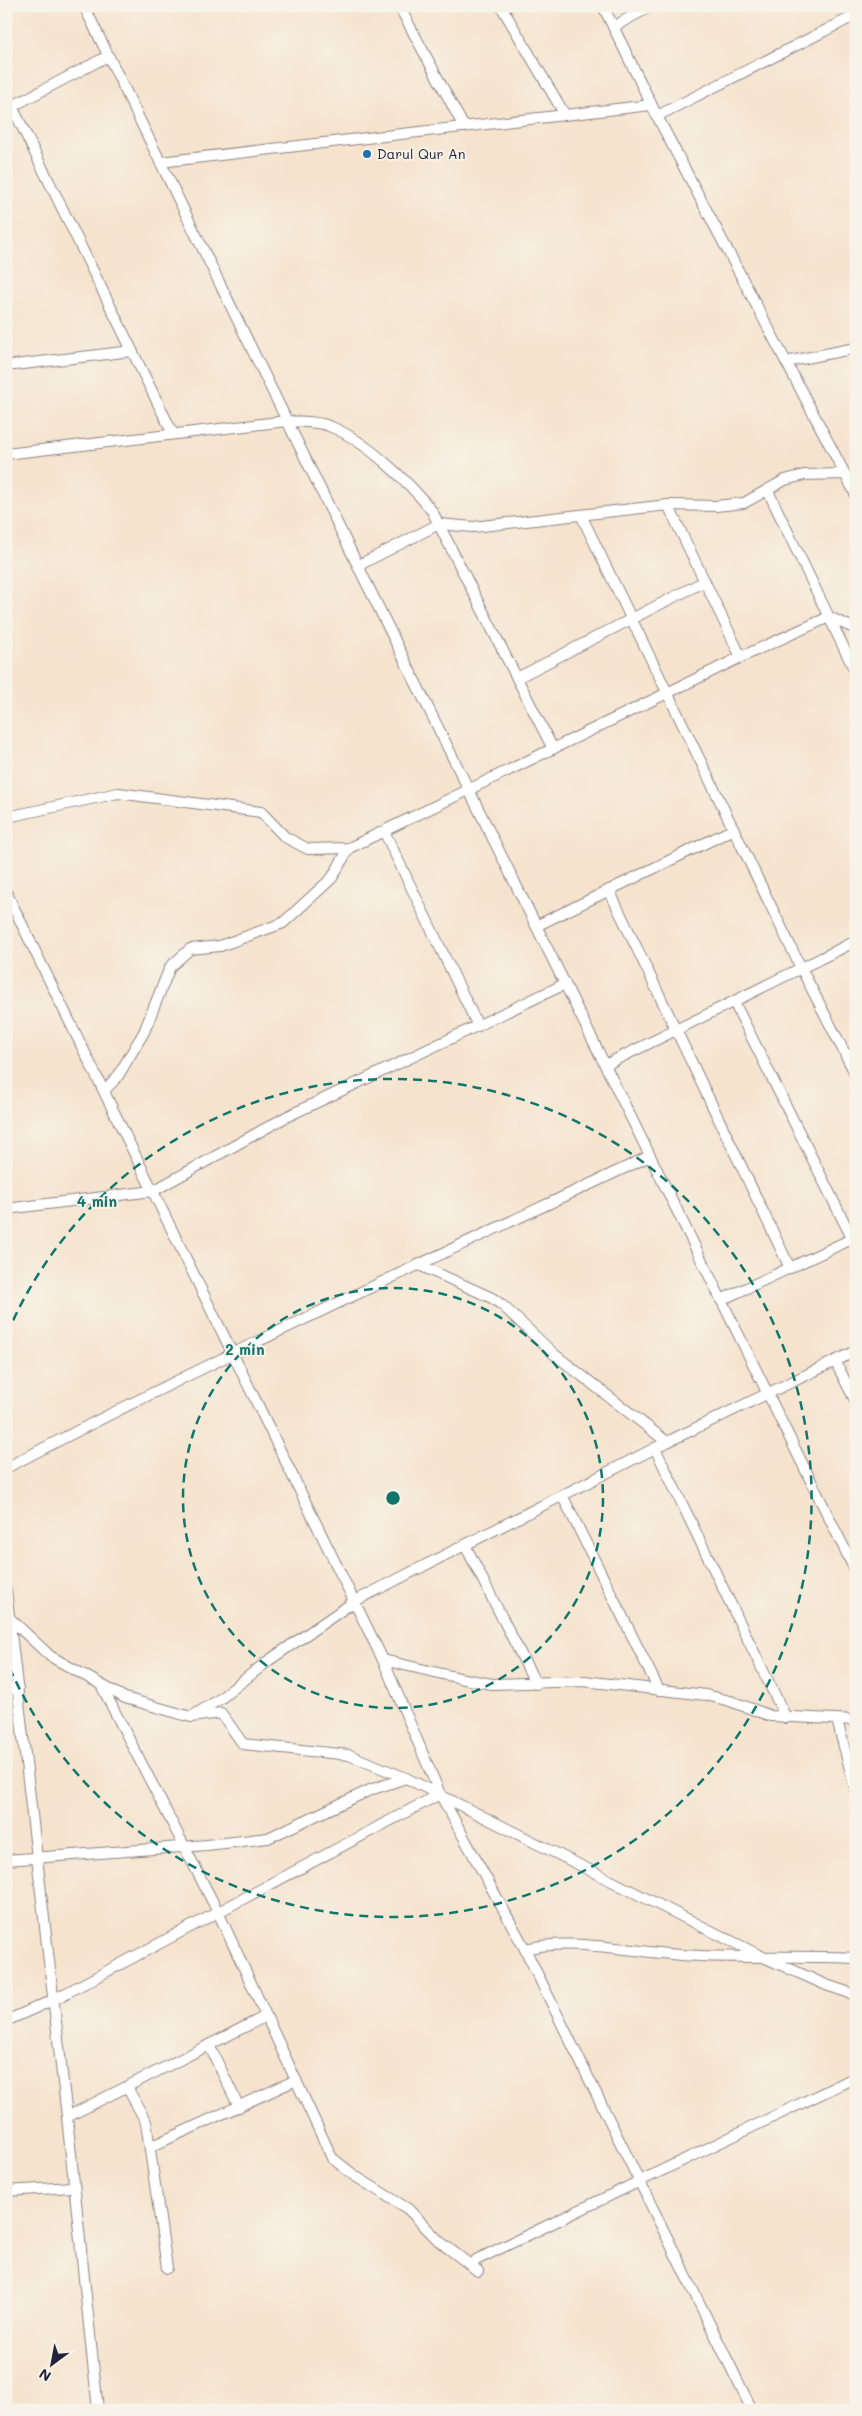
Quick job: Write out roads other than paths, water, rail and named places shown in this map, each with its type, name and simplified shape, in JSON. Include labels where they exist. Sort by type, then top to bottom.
[{"type":"street","points":[[84,6],[359,568],[856,1572]]},
{"type":"street","points":[[399,6],[464,127]]},
{"type":"street","points":[[501,6],[565,115]]},
{"type":"street","points":[[603,6],[657,116],[856,495]]},
{"type":"street","points":[[613,27],[652,6]]},
{"type":"street","points":[[657,116],[856,15]]},
{"type":"street","points":[[9,108],[108,56]]},
{"type":"street","points":[[6,94],[9,108],[173,434]]},
{"type":"street","points":[[160,162],[652,105]]},
{"type":"street","points":[[786,362],[856,348]]},
{"type":"street","points":[[6,366],[132,352]]},
{"type":"street","points":[[6,454],[287,421],[328,425],[374,453],[420,495],[439,524],[553,749]]},
{"type":"street","points":[[359,568],[363,563],[439,524],[473,528],[668,505],[699,507],[744,502],[768,491],[785,480],[804,475],[845,474]]},
{"type":"street","points":[[768,491],[856,672]]},
{"type":"street","points":[[668,505],[741,657]]},
{"type":"street","points":[[581,515],[801,968],[851,1054],[856,1075]]},
{"type":"street","points":[[517,678],[704,581]]},
{"type":"street","points":[[6,814],[12,816],[118,793],[261,812],[285,837],[308,849],[349,848],[741,657],[829,618],[856,628]]},
{"type":"street","points":[[536,926],[734,829]]},
{"type":"street","points":[[384,831],[478,1026]]},
{"type":"street","points":[[104,1091],[118,1076],[144,1032],[170,967],[190,949],[220,946],[283,922],[332,878],[349,848]]},
{"type":"street","points":[[609,890],[790,1268]]},
{"type":"street","points":[[6,892],[383,1660],[440,1794],[526,1950],[752,2410]]},
{"type":"street","points":[[605,1065],[856,941]]},
{"type":"street","points":[[6,1209],[153,1191],[286,1117],[565,984]]},
{"type":"street","points":[[721,1300],[854,1237],[734,1002]]},
{"type":"street","points":[[6,1468],[97,1420],[233,1354],[650,1156]]},
{"type":"street","points":[[419,1265],[492,1298],[502,1305],[554,1354],[667,1442]]},
{"type":"street","points":[[191,1717],[220,1698],[268,1660],[354,1601],[667,1442],[856,1351]]},
{"type":"street","points":[[835,1361],[856,1402]]},
{"type":"street","points":[[655,1448],[786,1718]]},
{"type":"street","points":[[562,1495],[659,1690]]},
{"type":"street","points":[[466,1545],[536,1684]]},
{"type":"street","points":[[6,1590],[67,2117],[98,2410]]},
{"type":"street","points":[[8,1616],[50,1656],[125,1698],[191,1717],[221,1713],[243,1744],[348,1755],[406,1778],[761,1956],[826,1985],[856,1995]]},
{"type":"street","points":[[383,1660],[492,1684],[584,1681],[706,1695],[730,1701],[771,1716],[856,1720]]},
{"type":"street","points":[[101,1684],[218,1912],[332,2158],[355,2176],[395,2199],[439,2241],[478,2271]]},
{"type":"street","points":[[6,1689],[18,1688]]},
{"type":"street","points":[[837,1720],[856,1792]]},
{"type":"street","points":[[6,1860],[37,1856],[184,1847],[268,1838],[370,1790],[406,1778]]},
{"type":"street","points":[[6,2021],[53,2000],[440,1794]]},
{"type":"street","points":[[526,1950],[541,1945],[601,1947],[683,1955],[856,1958]]},
{"type":"street","points":[[67,2117],[266,2016]]},
{"type":"street","points":[[209,2045],[239,2108]]},
{"type":"street","points":[[476,2260],[856,2077]]},
{"type":"street","points":[[150,2147],[239,2108],[296,2080]]},
{"type":"street","points":[[127,2086],[146,2122],[167,2268]]},
{"type":"street","points":[[6,2191],[73,2187]]},
{"type":"place","name":"Darul Qur An","points":[[367,154]]}]
